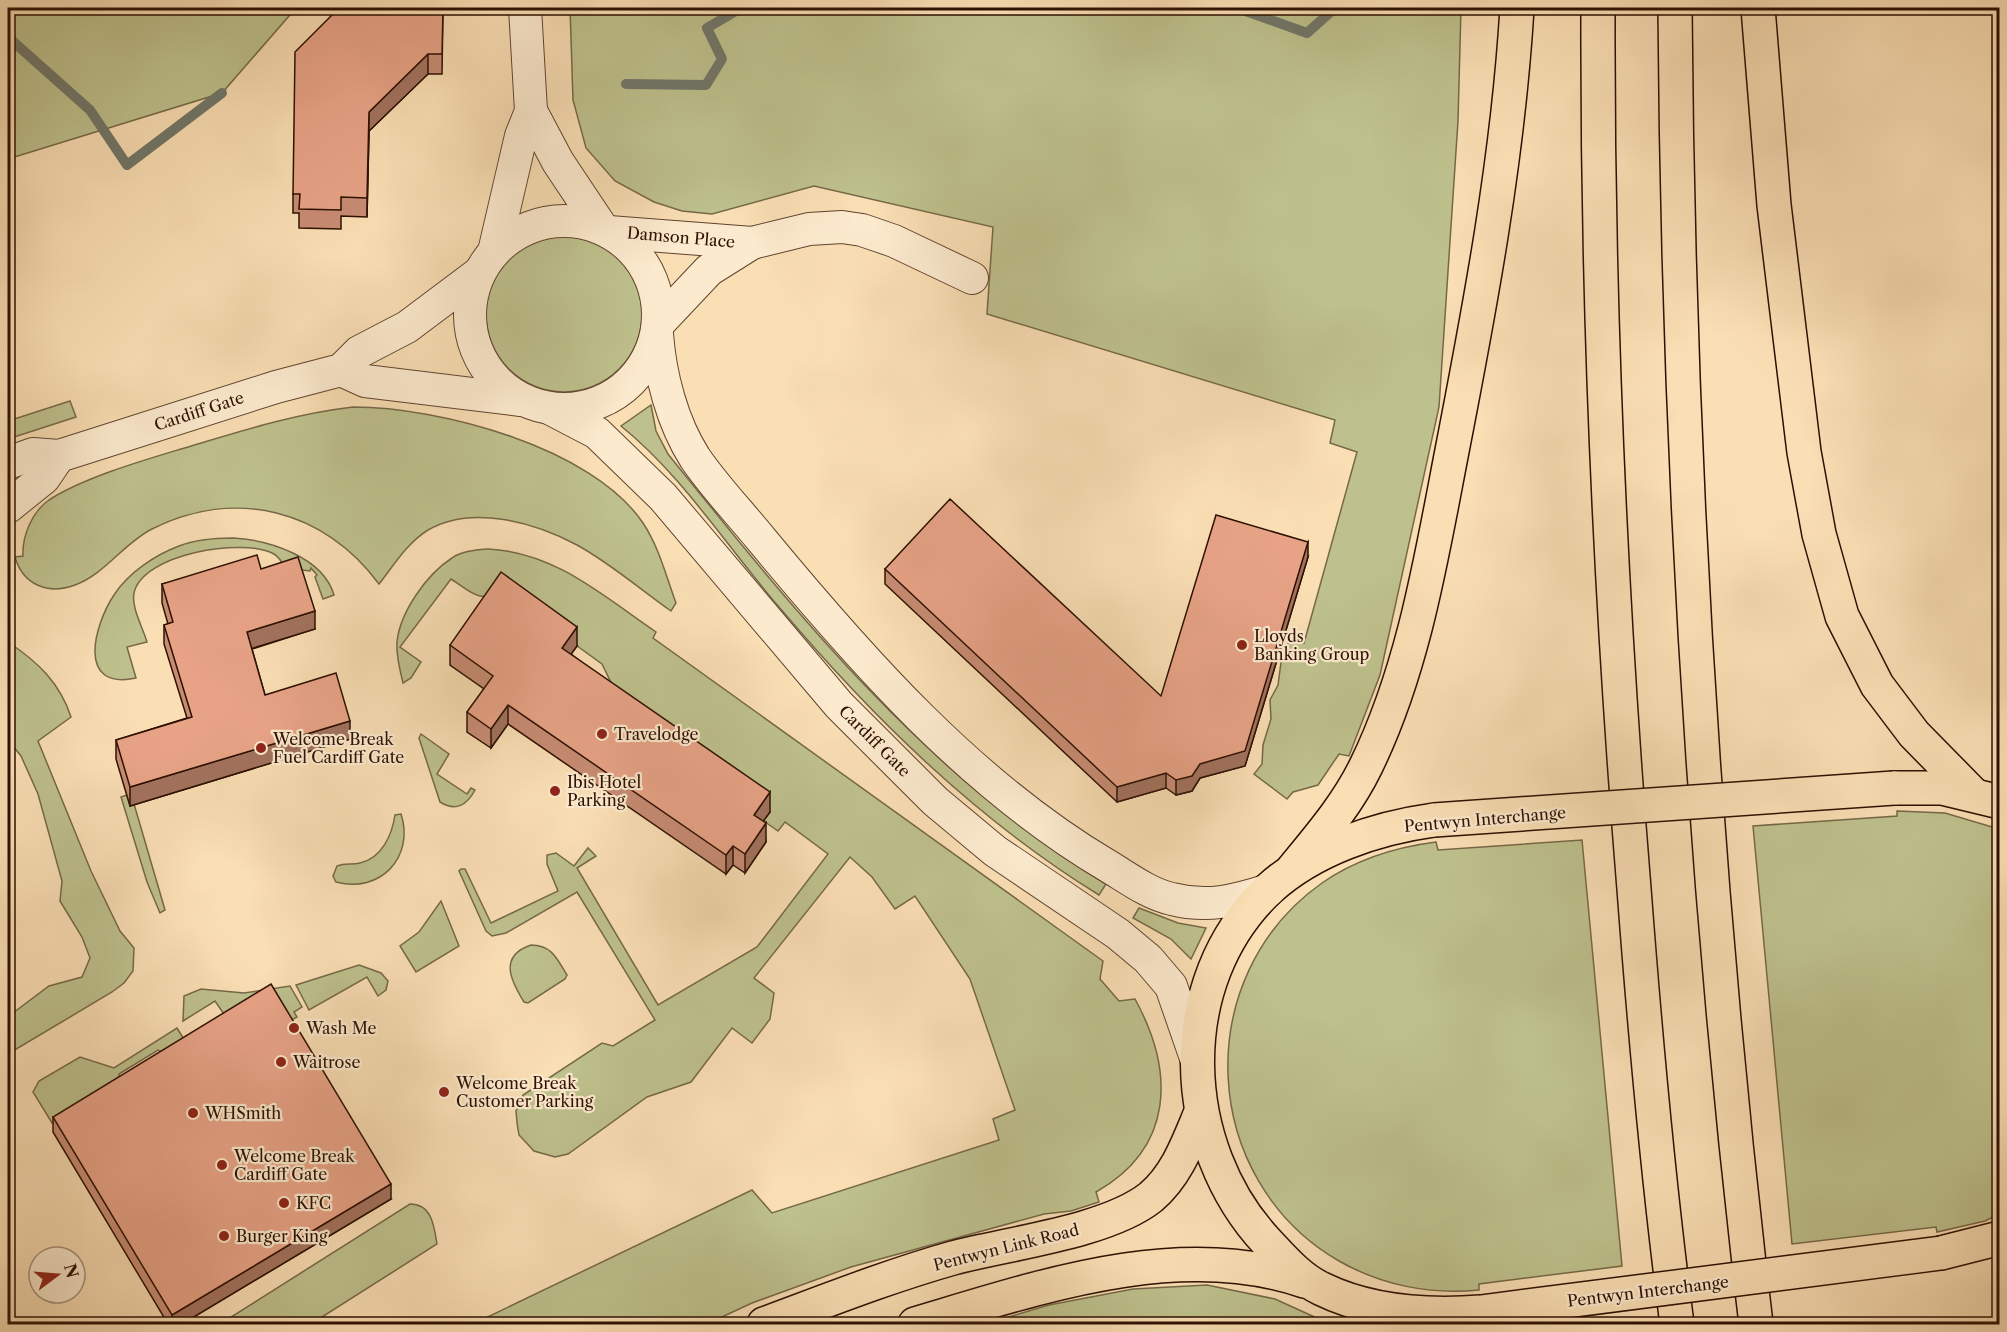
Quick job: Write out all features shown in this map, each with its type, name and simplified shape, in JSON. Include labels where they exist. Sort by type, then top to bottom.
[{"type":"main road","points":[[1281,880],[1340,810],[1367,765],[1402,671],[1425,583],[1487,270],[1513,68],[1517,8]]},
{"type":"main road","points":[[1598,8],[1602,340],[1612,610],[1644,1020],[1677,1324]]},
{"type":"main road","points":[[1676,8],[1678,252],[1697,697],[1728,1066],[1756,1324]]},
{"type":"main road","points":[[1758,8],[1774,205],[1804,452],[1819,534],[1839,606],[1877,685],[1893,708],[1925,747],[1986,798]]},
{"type":"main road","name":"Pentwyn Interchange","points":[[1986,798],[1942,788],[1894,789],[1434,820],[1406,824],[1373,834],[1281,880],[1245,918],[1216,968],[1201,1016],[1198,1062],[1201,1112],[1220,1172],[1237,1205],[1276,1252],[1311,1283],[1378,1315],[1481,1312],[1941,1253],[2000,1238]]},
{"type":"main road","name":"Pentwyn Link Road","points":[[764,1324],[952,1258],[1098,1224],[1128,1212],[1149,1198],[1167,1181],[1176,1167],[1201,1112]]},
{"type":"main road","points":[[915,1324],[1074,1281],[1176,1264],[1242,1265],[1282,1273],[1311,1283]]},
{"type":"street","points":[[525,8],[531,111],[558,162],[606,230]]},
{"type":"street","points":[[486,262],[521,136],[531,111]]},
{"type":"street","name":"Cardiff Gate","points":[[8,463],[33,454],[59,456],[276,387],[341,370],[359,352],[407,327],[486,262],[510,237],[539,224],[573,220],[606,230],[636,253],[654,282],[659,365],[682,434],[695,458],[843,635],[948,742],[997,786],[1063,837],[1158,894],[1179,901],[1217,904],[1281,880]]},
{"type":"street","name":"Damson Place","points":[[606,230],[752,243],[809,229],[842,227],[862,230],[894,241],[972,278]]},
{"type":"street","name":"Damson Place","points":[[658,328],[710,270],[752,243]]},
{"type":"street","name":"Cardiff Gate","points":[[486,262],[470,314],[475,346],[489,373],[521,399]]},
{"type":"street","name":"Cardiff Gate","points":[[551,409],[584,408],[616,394],[630,383],[648,360],[658,328]]},
{"type":"street","name":"Cardiff Gate","points":[[341,370],[365,381],[521,399],[551,409],[597,433],[663,497],[839,705],[935,801],[995,851],[1118,934],[1148,959],[1171,986],[1198,1062]]},
{"type":"street","points":[[8,507],[44,478],[59,456]]},
{"type":"green space","points":[[8,8],[296,8],[222,93],[8,159]]},
{"type":"green space","points":[[570,8],[1461,8],[1458,121],[1439,407],[1380,675],[1349,756],[1339,754],[1318,785],[1293,792],[1287,799],[1254,774],[1262,764],[1263,745],[1271,719],[1270,700],[1278,685],[1282,655],[1290,640],[1304,643],[1357,452],[1330,443],[1335,420],[987,314],[993,227],[814,186],[712,214],[682,211],[654,202],[615,181],[586,148],[573,100]]},
{"type":"green space","points":[[564,236],[594,242],[619,259],[636,284],[642,314],[636,344],[619,369],[594,386],[564,392],[534,386],[509,369],[492,344],[486,314],[492,284],[509,259],[534,242]]},
{"type":"green space","points":[[70,401],[76,417],[8,439],[8,421]]},
{"type":"green space","points":[[651,405],[656,431],[668,454],[765,573],[868,689],[980,794],[1041,842],[1106,884],[1099,895],[1010,833],[968,799],[889,726],[814,648],[685,489],[621,426]]},
{"type":"green space","points":[[353,407],[427,414],[469,424],[511,436],[552,453],[588,473],[619,496],[643,523],[658,552],[676,603],[671,611],[601,560],[561,537],[523,524],[484,518],[464,518],[445,522],[420,535],[379,584],[357,559],[332,538],[305,523],[276,513],[246,508],[215,509],[183,516],[152,529],[132,542],[96,574],[65,588],[46,588],[38,585],[30,581],[19,567],[15,557],[23,556],[24,540],[33,518],[49,500],[78,484],[245,430],[309,414]]},
{"type":"green space","points":[[233,538],[262,542],[293,553],[319,570],[334,595],[323,599],[315,577],[317,575],[311,568],[310,571],[285,568],[276,555],[259,549],[240,547],[218,549],[195,552],[174,559],[155,568],[141,579],[134,593],[136,611],[147,642],[127,647],[136,678],[117,679],[104,675],[97,665],[96,638],[107,608],[127,579],[161,554],[179,546],[206,539]]},
{"type":"green space","points":[[488,549],[535,558],[557,567],[597,591],[656,632],[653,638],[1103,961],[1100,979],[1119,1001],[1135,999],[1148,1026],[1157,1054],[1161,1081],[1160,1106],[1153,1131],[1141,1154],[1122,1174],[1096,1192],[1099,1202],[1071,1211],[1044,1214],[851,1267],[752,1303],[707,1324],[473,1324],[752,1190],[772,1213],[999,1140],[993,1119],[1015,1110],[970,979],[915,896],[895,909],[872,877],[850,857],[754,978],[774,993],[770,1019],[752,1043],[732,1028],[691,1082],[647,1097],[568,1154],[555,1157],[534,1151],[519,1135],[516,1111],[523,1095],[602,1043],[613,1046],[655,1020],[577,892],[506,933],[492,936],[486,931],[459,871],[465,869],[491,923],[558,891],[547,864],[547,855],[556,853],[574,866],[588,848],[596,856],[577,868],[658,1005],[757,947],[828,854],[785,822],[778,831],[768,824],[618,697],[602,664],[501,591],[493,595],[481,596],[451,579],[400,647],[421,662],[411,678],[403,683],[397,642],[403,618],[409,606],[424,584],[452,558],[465,552]]},
{"type":"green space","points":[[8,642],[47,674],[61,694],[71,717],[38,741],[91,871],[120,931],[134,948],[133,971],[124,983],[8,1054],[8,1046],[13,1044],[9,1016],[49,986],[82,977],[90,958],[82,937],[60,901],[62,881],[38,794],[21,756],[8,740]]},
{"type":"green space","points":[[421,734],[449,754],[437,774],[467,794],[471,788],[475,790],[465,803],[456,807],[440,802],[419,738]]},
{"type":"green space","points":[[127,795],[130,805],[134,804],[165,910],[160,913],[147,882],[121,797]]},
{"type":"green space","points":[[1897,811],[1945,813],[1999,829],[1999,1214],[1985,1221],[1937,1232],[1936,1227],[1792,1244],[1753,826],[1897,816]]},
{"type":"green space","points":[[401,814],[404,830],[403,844],[398,858],[390,869],[380,877],[367,882],[352,884],[336,882],[333,876],[337,866],[360,863],[380,851],[388,838],[395,815]]},
{"type":"green space","points":[[1582,840],[1622,1266],[1479,1284],[1479,1290],[1442,1291],[1389,1282],[1339,1261],[1293,1225],[1259,1181],[1237,1131],[1228,1077],[1232,1023],[1249,970],[1279,923],[1322,883],[1362,861],[1406,847],[1436,842],[1438,850]]},
{"type":"green space","points":[[441,901],[459,946],[416,972],[400,946],[419,932]]},
{"type":"green space","points":[[1139,908],[1178,923],[1206,928],[1191,959],[1171,939],[1133,918]]},
{"type":"green space","points":[[531,945],[549,950],[557,958],[567,975],[565,979],[528,1003],[524,1002],[519,994],[510,970],[514,956]]},
{"type":"green space","points":[[359,965],[381,973],[388,981],[386,990],[378,996],[367,977],[309,1010],[296,985]]},
{"type":"green space","points":[[290,986],[302,1007],[294,1012],[297,1017],[286,1023],[226,1017],[215,1001],[183,1021],[184,996],[201,989],[244,993]]},
{"type":"green space","points":[[177,1028],[185,1041],[166,1054],[158,1050],[119,1074],[119,1082],[52,1123],[33,1092],[39,1081],[80,1057],[114,1068]]},
{"type":"green space","points":[[410,1204],[423,1208],[431,1217],[437,1244],[311,1324],[220,1324]]},
{"type":"green space","points":[[1207,1285],[1275,1299],[1319,1319],[1305,1324],[985,1324],[1049,1305],[1133,1289]]},
{"type":"building","points":[[339,8],[443,8],[442,54],[428,54],[369,112],[367,198],[341,197],[341,210],[299,209],[300,194],[293,194],[295,52]]},
{"type":"building","points":[[950,499],[1161,696],[1216,515],[1308,542],[1245,751],[1200,764],[1192,776],[1176,780],[1166,773],[1117,787],[885,569]]},
{"type":"building","points":[[257,555],[261,569],[298,557],[315,611],[247,632],[265,695],[336,673],[350,721],[130,787],[116,740],[192,717],[164,625],[173,622],[162,584]]},
{"type":"building","points":[[501,572],[577,627],[562,648],[770,792],[754,815],[766,823],[745,854],[733,846],[726,855],[508,705],[491,729],[467,712],[493,676],[450,645]]},
{"type":"building","name":"Welcome Break Cardiff Gate","points":[[271,984],[391,1184],[172,1315],[53,1117]]},
{"type":"building","points":[[8,1008],[13,1025],[8,1026]]},
{"type":"waterway","points":[[626,84],[706,85],[722,59],[707,28],[741,8]]},
{"type":"waterway","points":[[1237,8],[1307,33],[1335,8]]},
{"type":"waterway","points":[[8,37],[90,110],[127,165],[222,93]]},
{"type":"place","name":"Lloyds Banking Group","points":[[1242,645]]},
{"type":"place","name":"Travelodge","points":[[602,734]]},
{"type":"place","name":"Welcome Break Fuel Cardiff Gate","points":[[261,748]]},
{"type":"place","name":"Ibis Hotel Parking","points":[[555,791]]},
{"type":"place","name":"Wash Me","points":[[294,1028]]},
{"type":"place","name":"Waitrose","points":[[281,1062]]},
{"type":"place","name":"Welcome Break Customer Parking","points":[[444,1092]]},
{"type":"place","name":"WHSmith","points":[[193,1113]]},
{"type":"place","name":"Welcome Break Cardiff Gate","points":[[222,1165]]},
{"type":"place","name":"KFC","points":[[284,1203]]},
{"type":"place","name":"Burger King","points":[[224,1236]]}]
